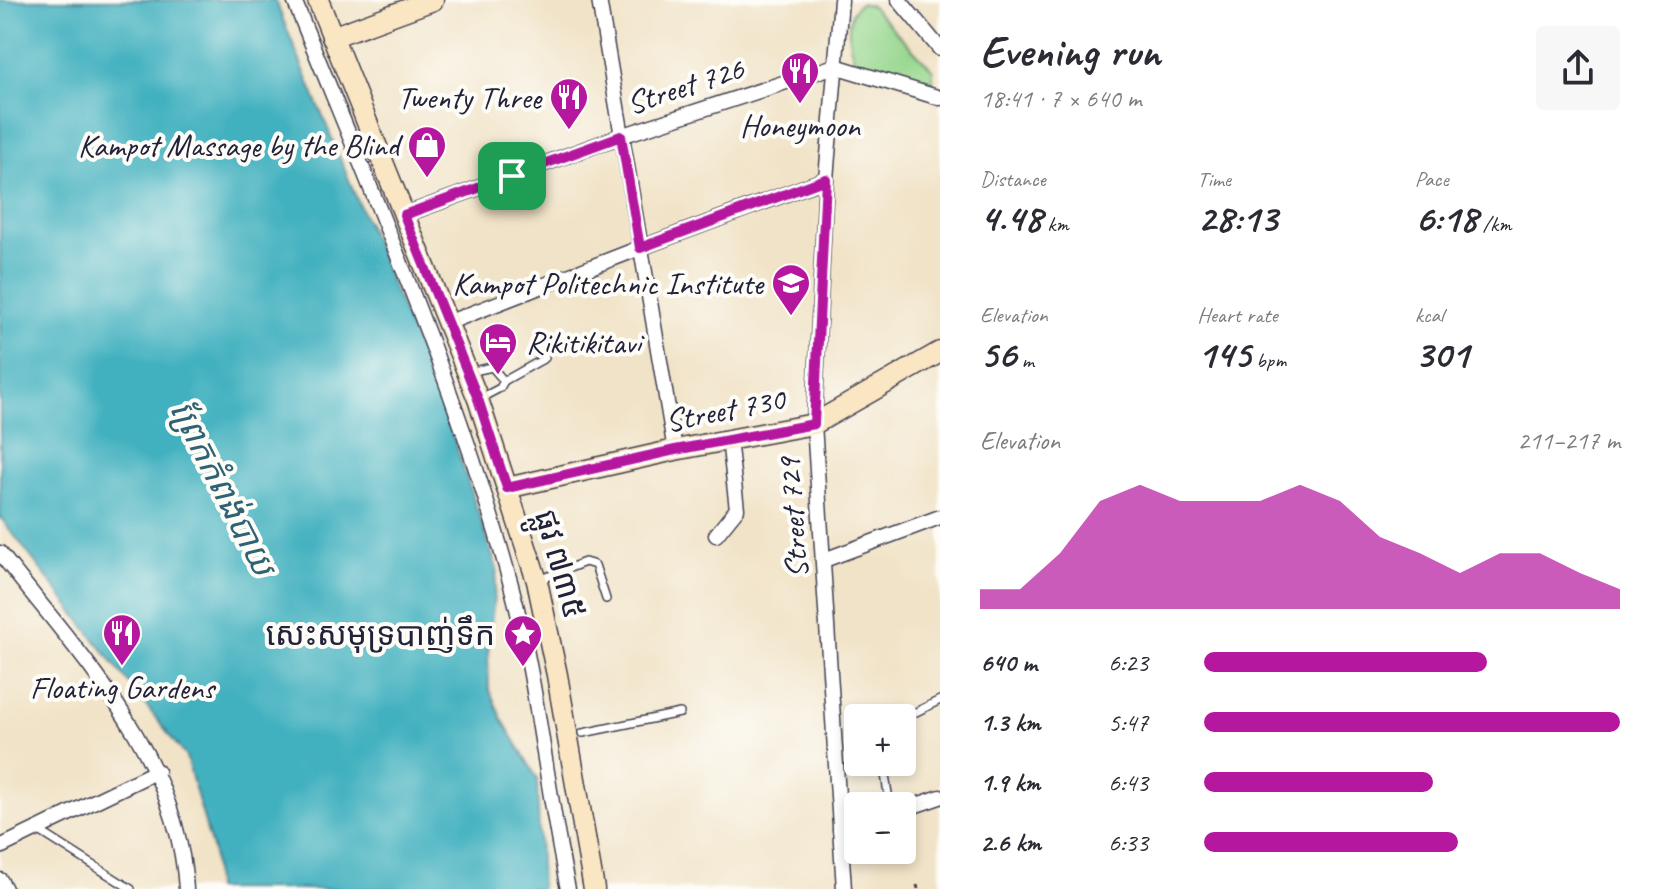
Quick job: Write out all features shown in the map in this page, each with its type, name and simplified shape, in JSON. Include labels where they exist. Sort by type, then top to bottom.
[{"type":"street","points":[[294,0],[447,381],[485,494],[521,628],[568,889]]},
{"type":"street","name":"ផ្លូវ ៧៣៥","points":[[318,0],[478,399],[537,581],[557,675],[574,735],[594,889]]},
{"type":"street","points":[[332,37],[433,0]]},
{"type":"street","points":[[599,0],[675,450]]},
{"type":"street","name":"Street 729","points":[[841,0],[826,179],[814,424],[844,889]]},
{"type":"street","points":[[899,0],[940,49]]},
{"type":"street","points":[[835,66],[940,98]]},
{"type":"street","name":"Street 726","points":[[404,215],[621,136],[835,66]]},
{"type":"street","points":[[447,323],[826,179]]},
{"type":"street","name":"Street 730","points":[[507,488],[675,450],[814,424],[940,352]]},
{"type":"street","points":[[716,535],[737,509],[729,439]]},
{"type":"street","points":[[824,560],[940,517]]},
{"type":"street","points":[[0,553],[114,697],[157,771],[185,860],[186,889]]},
{"type":"street","points":[[0,847],[157,771]]},
{"type":"street","points":[[916,805],[940,797]]},
{"type":"street","points":[[840,830],[844,829]]},
{"type":"street","points":[[0,880],[5,889]]},
{"type":"lane","points":[[478,399],[545,358]]},
{"type":"lane","points":[[467,373],[492,367],[504,381]]},
{"type":"lane","points":[[537,581],[591,562],[595,565],[606,599]]},
{"type":"lane","points":[[916,712],[940,700]]},
{"type":"lane","points":[[574,735],[680,713]]},
{"type":"lane","points":[[37,829],[131,889]]},
{"type":"green space","points":[[861,3],[871,6],[933,70],[933,82],[920,84],[857,62],[851,49],[849,31],[852,14]]},
{"type":"water","name":"ព្រែកកំពង់បាយ","points":[[0,0],[275,0],[446,416],[497,569],[488,653],[489,689],[502,719],[537,778],[541,889],[215,889],[213,852],[186,757],[0,517]]},
{"type":"place","name":"Honeymoon","points":[[800,105]]},
{"type":"place","name":"Twenty Three","points":[[569,131]]},
{"type":"place","name":"Kampot Massage by the Blind","points":[[427,179]]},
{"type":"place","name":"Kampot Politechnic Institute","points":[[791,317]]},
{"type":"place","name":"Rikitikitavi","points":[[498,376]]},
{"type":"place","name":"Floating Gardens","points":[[122,667]]},
{"type":"place","name":"សេះសមុទ្របាញ់ទឹក","points":[[523,668]]},
{"type":"route","points":[[621,136],[640,248],[826,179],[814,424],[675,450],[507,488],[478,399],[404,215],[512,176],[621,136]]}]
